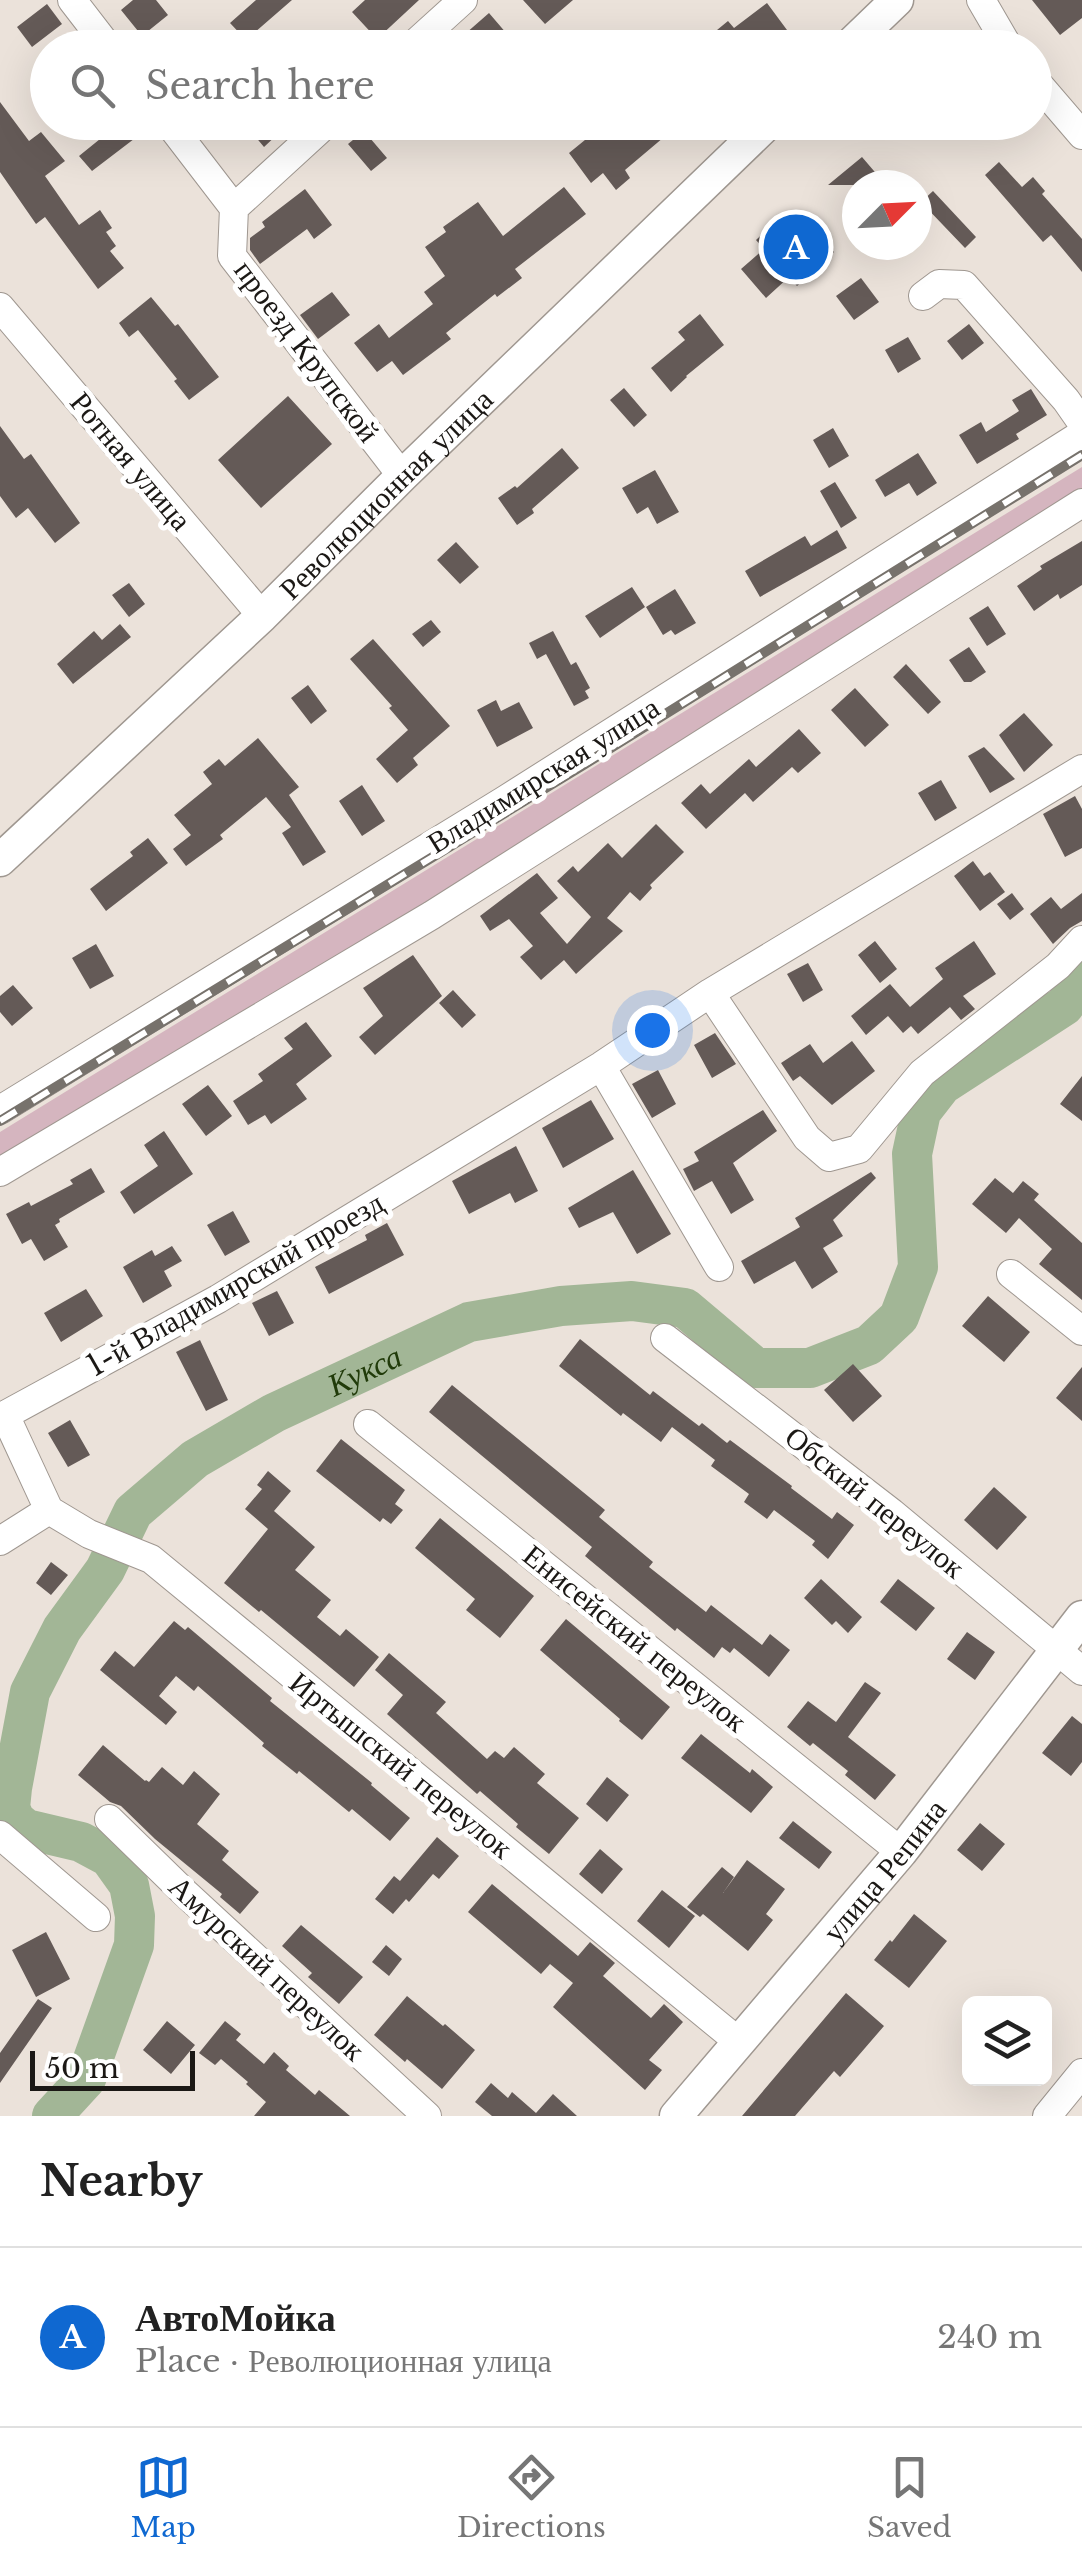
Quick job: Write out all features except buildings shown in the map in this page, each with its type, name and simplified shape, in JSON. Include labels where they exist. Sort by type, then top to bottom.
[{"type":"street","points":[[72,0],[95,30]]},
{"type":"street","points":[[430,30],[462,0]]},
{"type":"street","points":[[866,30],[897,0]]},
{"type":"street","points":[[980,0],[999,30]]},
{"type":"street","points":[[1052,99],[1082,135]]},
{"type":"street","points":[[182,140],[234,208],[308,140]]},
{"type":"street","name":"Революционная улица","points":[[0,860],[262,616],[750,140]]},
{"type":"street","name":"проезд Крупской","points":[[234,208],[232,256],[402,476]]},
{"type":"street","points":[[923,296],[939,284],[964,285],[1055,387],[1082,424]]},
{"type":"street","name":"Ротная улица","points":[[0,306],[262,616]]},
{"type":"street","name":"Владимирская улица","points":[[0,1110],[505,800],[1082,434]]},
{"type":"street","name":"Владимирская улица","points":[[0,1172],[448,904],[1082,503]]},
{"type":"street","name":"1-й Владимирский проезд","points":[[49,1510],[5,1415],[218,1299],[602,1066],[710,993],[1082,770]]},
{"type":"street","points":[[710,993],[806,1138],[829,1157],[859,1149],[922,1074],[1058,966],[1082,940]]},
{"type":"street","points":[[602,1066],[719,1267]]},
{"type":"street","points":[[1011,1274],[1082,1332]]},
{"type":"street","name":"Обский переулок","points":[[665,1338],[892,1512],[1082,1671]]},
{"type":"street","name":"Енисейский переулок","points":[[368,1424],[901,1852]]},
{"type":"street","points":[[0,1541],[49,1510]]},
{"type":"street","name":"Иртышский переулок","points":[[49,1510],[89,1534],[151,1559],[739,2042]]},
{"type":"street","name":"улица Репина","points":[[676,2116],[901,1852],[1082,1617]]},
{"type":"street","name":"Амурский переулок","points":[[109,1820],[427,2116]]},
{"type":"street","points":[[0,1836],[96,1917]]},
{"type":"street","points":[[1048,2116],[1082,2073]]},
{"type":"shaded area","points":[[1082,467],[1082,498],[464,886],[0,1162],[0,1132]]},
{"type":"waterway","name":"Кукса","points":[[52,2116],[86,2079],[134,1945],[135,1916],[129,1885],[109,1857],[81,1842],[26,1829],[15,1820],[10,1808],[12,1788],[30,1692],[62,1629],[105,1570],[133,1512],[195,1459],[274,1413],[469,1322],[561,1306],[632,1301],[685,1308],[756,1368],[810,1368],[869,1345],[899,1317],[918,1267],[912,1154],[921,1112],[942,1085],[1064,1006],[1082,982]]},
{"type":"railway","points":[[0,1121],[1082,455]]},
{"type":"place","name":"АвтоМойка","points":[[796,247]]}]
